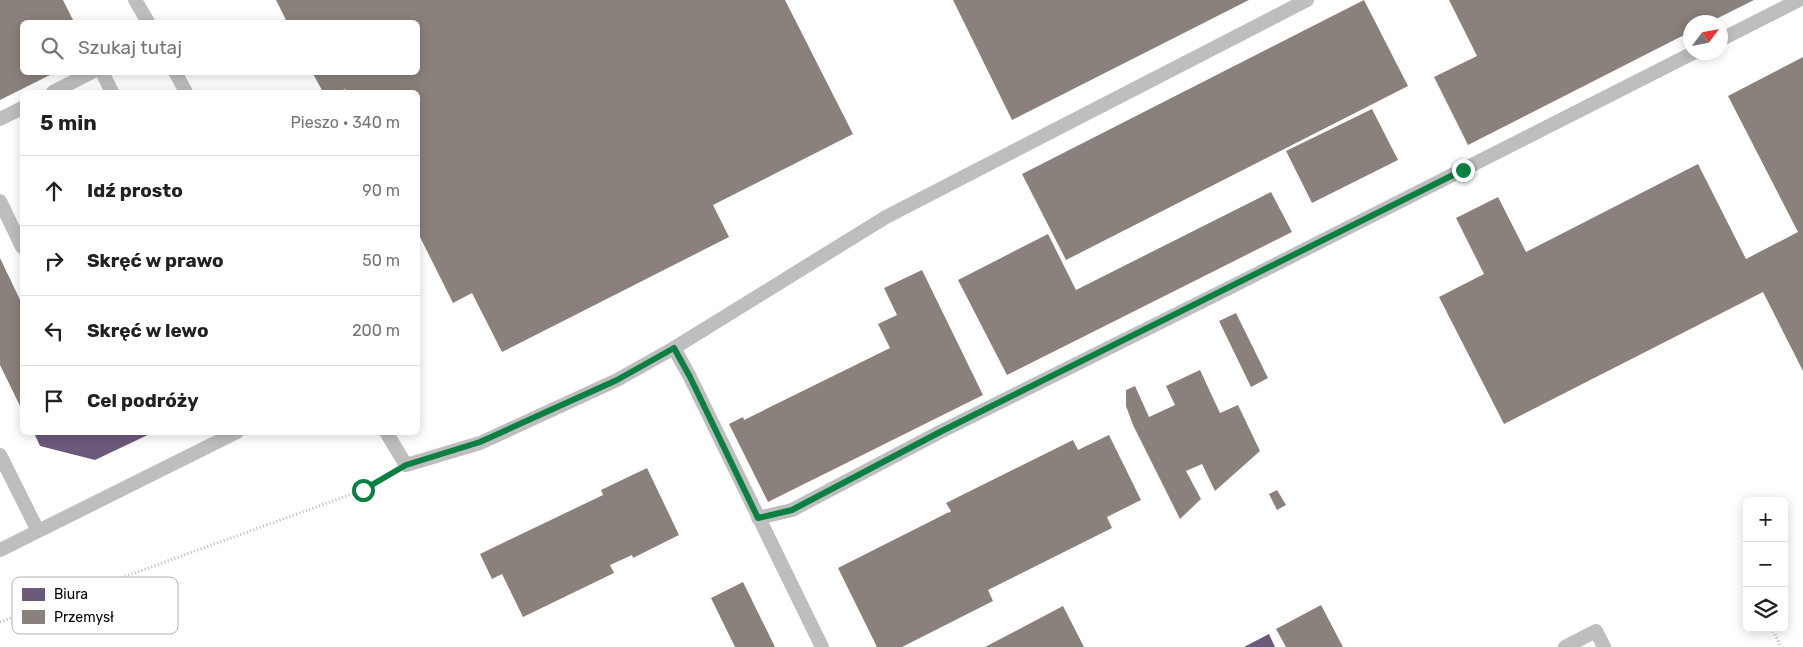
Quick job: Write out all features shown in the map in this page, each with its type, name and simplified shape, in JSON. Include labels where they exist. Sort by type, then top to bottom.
[{"type":"lane","points":[[135,0],[147,20]]},
{"type":"lane","points":[[388,435],[406,465],[480,442],[617,380],[674,348],[886,217],[1307,0]]},
{"type":"lane","points":[[1728,36],[1799,0]]},
{"type":"lane","points":[[758,518],[792,510],[940,432],[1683,58]]},
{"type":"lane","points":[[57,90],[86,75]]},
{"type":"lane","points":[[104,75],[111,90]]},
{"type":"lane","points":[[177,75],[185,90]]},
{"type":"lane","points":[[0,119],[20,109]]},
{"type":"lane","points":[[0,201],[20,243]]},
{"type":"lane","points":[[674,348],[822,647]]},
{"type":"lane","points":[[0,550],[231,435]]},
{"type":"lane","points":[[0,455],[38,531]]},
{"type":"lane","points":[[1565,647],[1596,631],[1604,647]]},
{"type":"path","points":[[124,577],[363,490],[406,465]]},
{"type":"path","points":[[0,622],[12,618]]},
{"type":"path","points":[[1774,632],[1781,647]]},
{"type":"building: Biura","points":[[35,435],[148,435],[95,460],[40,446]]},
{"type":"building: Biura","points":[[1269,634],[1275,647],[1244,647]]},
{"type":"building: Przemysł","points":[[0,0],[63,0],[73,20],[20,20],[20,75],[50,75],[0,100]]},
{"type":"building: Przemysł","points":[[276,0],[785,0],[853,134],[713,205],[729,237],[502,352],[472,293],[453,303],[420,237],[420,90],[322,90],[314,75],[420,75],[420,20],[286,20]]},
{"type":"building: Przemysł","points":[[953,0],[1249,0],[1012,120]]},
{"type":"building: Przemysł","points":[[1364,0],[1408,86],[1066,260],[1022,174]]},
{"type":"building: Przemysł","points":[[1449,0],[1754,0],[1724,15],[1683,15],[1683,36],[1468,145],[1434,77],[1477,56]]},
{"type":"building: Przemysł","points":[[1803,57],[1803,371],[1763,292],[1504,424],[1439,297],[1484,274],[1456,218],[1498,197],[1526,252],[1698,164],[1746,259],[1798,232],[1728,96]]},
{"type":"building: Przemysł","points":[[1372,109],[1398,160],[1312,203],[1286,151]]},
{"type":"building: Przemysł","points":[[1271,192],[1292,232],[1007,375],[958,280],[1048,234],[1076,290]]},
{"type":"building: Przemysł","points":[[0,258],[20,300],[20,406],[0,365]]},
{"type":"building: Przemysł","points":[[922,270],[983,395],[768,502],[729,424],[743,417],[744,420],[890,348],[878,324],[897,315],[884,288]]},
{"type":"building: Przemysł","points":[[1236,313],[1268,378],[1251,387],[1219,321]]},
{"type":"building: Przemysł","points":[[1200,370],[1220,413],[1238,405],[1260,451],[1215,491],[1202,464],[1186,471],[1201,499],[1180,519],[1133,425],[1126,406],[1126,390],[1135,386],[1149,417],[1175,405],[1166,386]]},
{"type":"building: Przemysł","points":[[1109,435],[1141,500],[1107,517],[1112,528],[988,590],[993,601],[902,647],[877,647],[838,568],[949,513],[951,511],[946,503],[1073,440],[1078,450]]},
{"type":"building: Przemysł","points":[[647,468],[679,535],[633,558],[632,555],[610,565],[614,573],[523,617],[502,574],[492,579],[480,554],[603,495],[601,490]]},
{"type":"building: Przemysł","points":[[1277,490],[1286,505],[1277,510],[1269,494]]},
{"type":"building: Przemysł","points":[[743,582],[775,647],[735,647],[711,598]]},
{"type":"building: Przemysł","points":[[1321,605],[1343,647],[1286,647],[1276,629]]},
{"type":"building: Przemysł","points":[[1063,606],[1084,647],[985,647]]},
{"type":"route","points":[[363,490],[406,465],[480,442],[617,380],[674,348],[758,518],[792,510],[940,432],[1463,170]]}]
